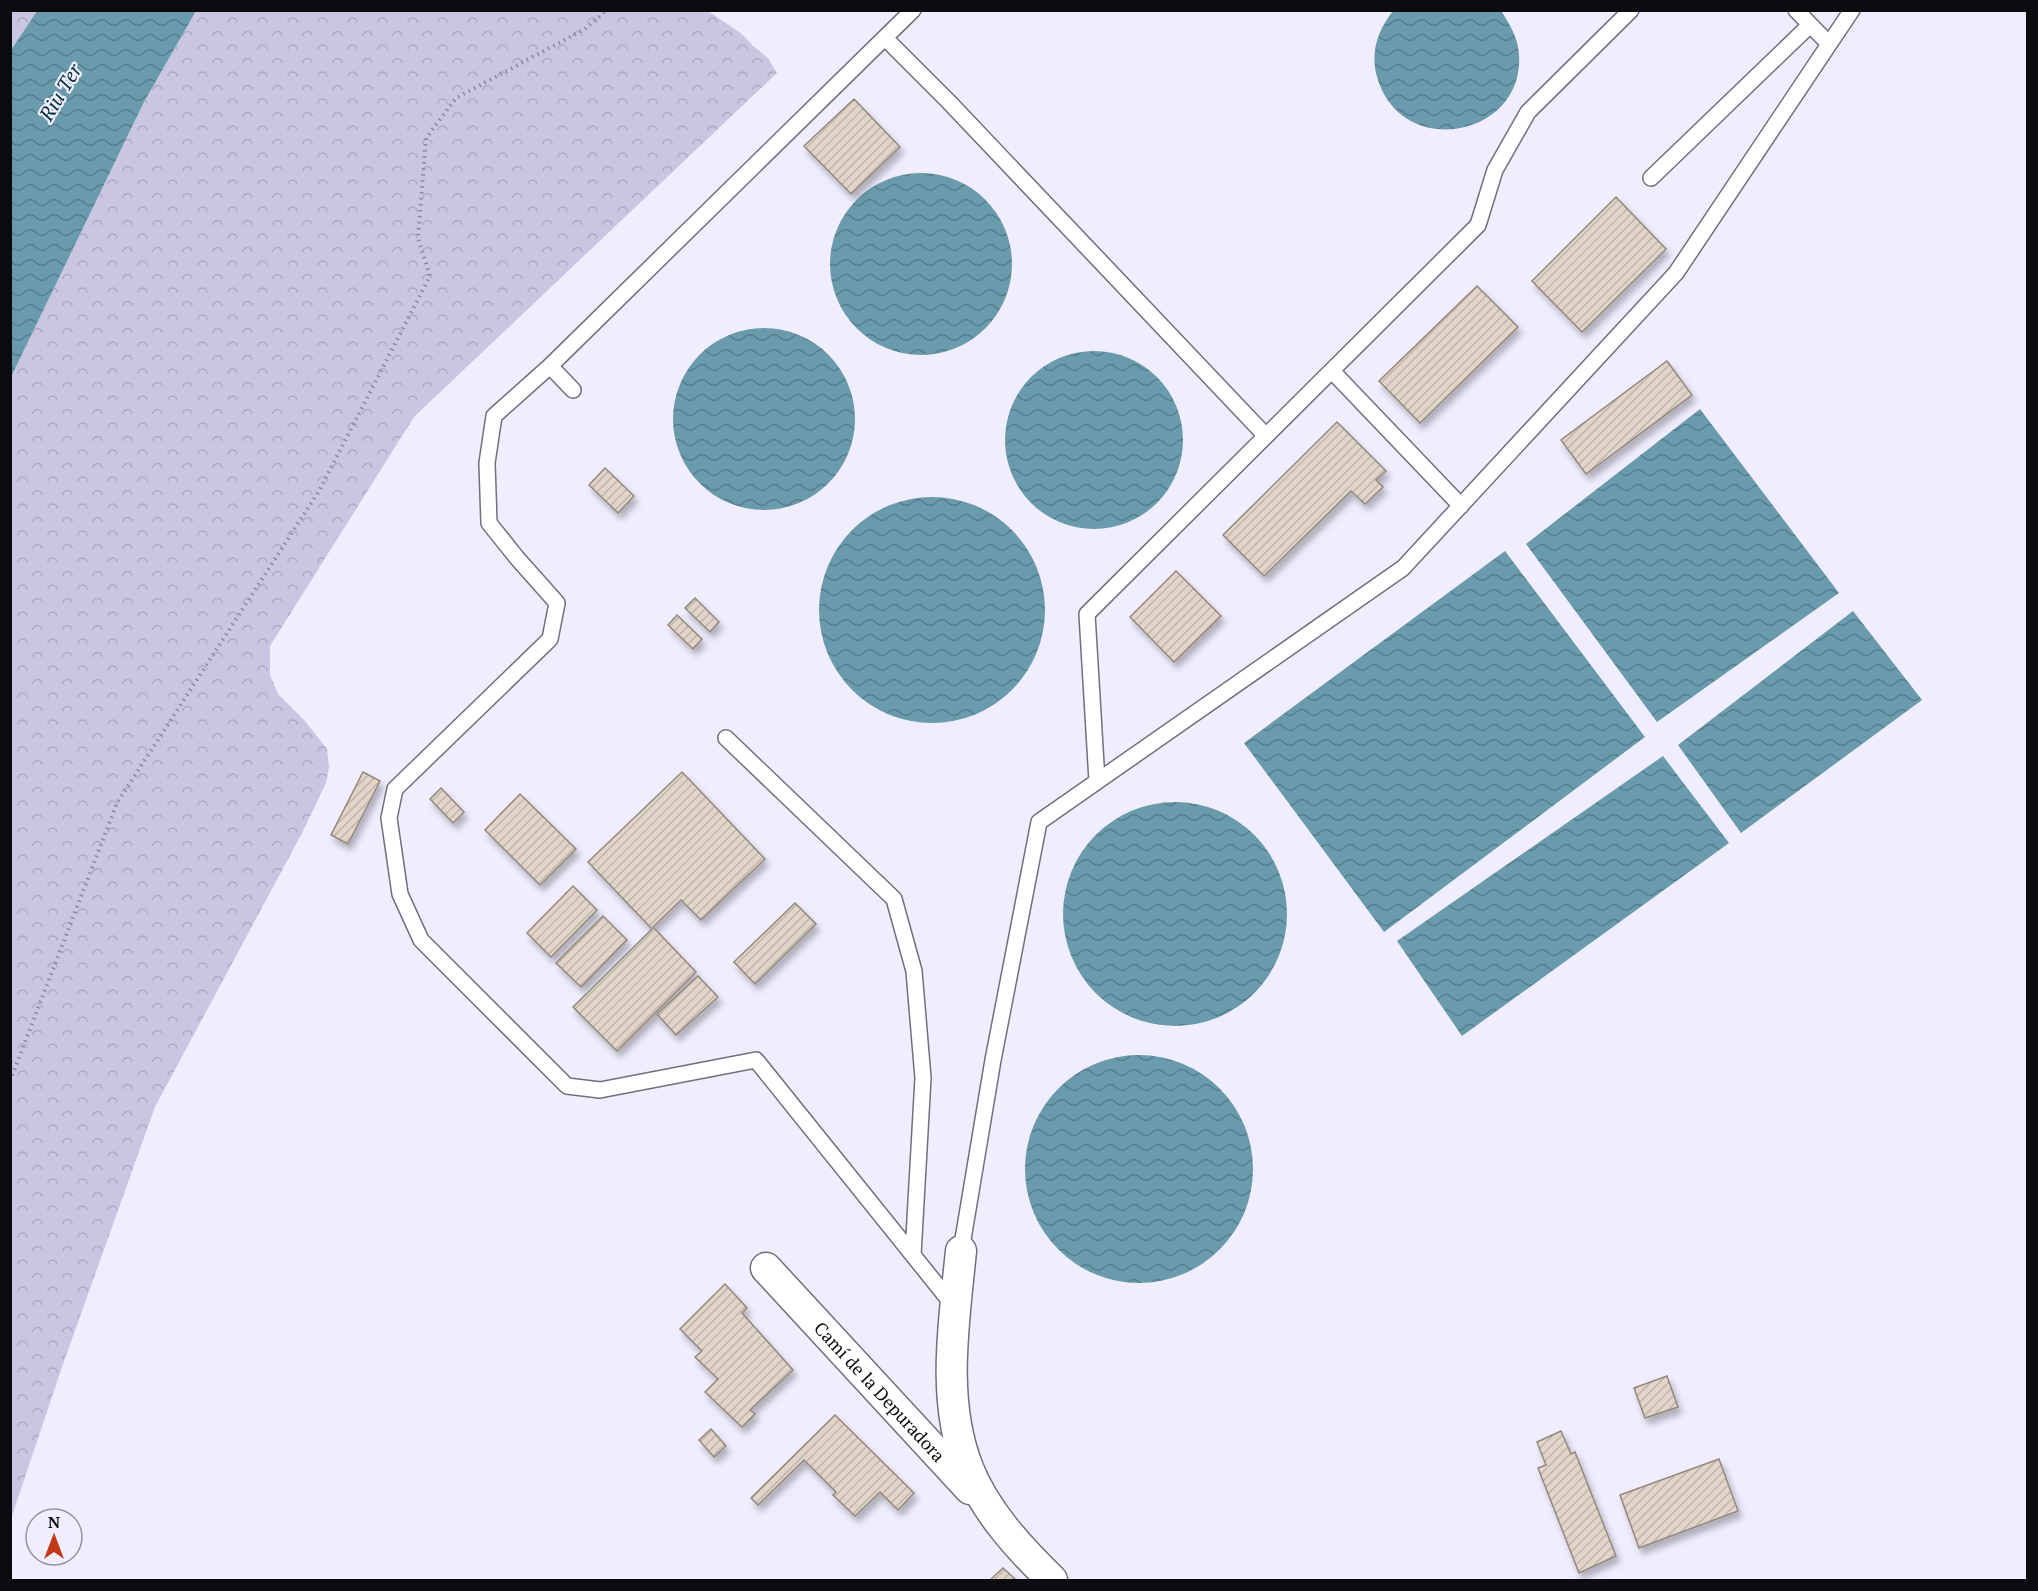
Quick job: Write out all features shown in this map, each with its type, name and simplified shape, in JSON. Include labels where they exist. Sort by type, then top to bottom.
[{"type":"street","name":"Camí de la Depuradora","points":[[960,1251],[952,1337],[953,1400],[958,1436],[969,1470],[995,1515]]},
{"type":"street","name":"Camí de la Depuradora","points":[[766,1268],[995,1515],[1052,1581]]},
{"type":"lane","points":[[913,10],[550,366],[494,416],[487,464],[489,523],[557,603],[550,639],[395,789],[388,818],[400,894],[420,940],[567,1086],[600,1090],[756,1060],[955,1308]]},
{"type":"lane","points":[[1097,781],[1087,614],[1478,225],[1495,170],[1528,112],[1631,10]]},
{"type":"lane","points":[[1796,10],[1829,44]]},
{"type":"lane","points":[[960,1251],[993,1060],[1039,822],[1403,568],[1676,273],[1852,10]]},
{"type":"lane","points":[[1651,178],[1810,25]]},
{"type":"lane","points":[[885,38],[1266,436]]},
{"type":"lane","points":[[550,366],[573,390]]},
{"type":"lane","points":[[1332,371],[1461,506]]},
{"type":"lane","points":[[726,738],[894,899],[914,971],[923,1078],[913,1255]]},
{"type":"path","points":[[10,1081],[117,803],[319,491],[430,276],[418,238],[426,138],[456,98],[585,29],[607,10]]},
{"type":"green space","points":[[11,11],[37,11],[11,50]]},
{"type":"green space","points":[[196,11],[708,11],[742,34],[768,58],[777,73],[414,417],[270,646],[270,675],[278,694],[305,721],[327,749],[329,767],[326,783],[302,833],[155,1107],[62,1367],[11,1519],[11,377],[144,102]]},
{"type":"water","name":"Riu Ter","points":[[37,11],[196,11],[144,102],[11,377],[11,50]]},
{"type":"water","points":[[1393,11],[1502,12],[1511,27],[1519,54],[1516,82],[1504,104],[1485,119],[1462,128],[1437,129],[1414,122],[1393,107],[1379,83],[1375,54],[1378,36]]},
{"type":"water","points":[[921,173],[956,180],[985,200],[1005,229],[1012,264],[1005,299],[985,328],[956,348],[921,355],[886,348],[857,328],[837,299],[830,264],[837,229],[857,200],[886,180]]},
{"type":"water","points":[[764,328],[799,335],[828,355],[848,384],[855,419],[848,454],[828,483],[799,503],[764,510],[729,503],[700,483],[680,454],[673,419],[680,384],[700,355],[729,335]]},
{"type":"water","points":[[1094,351],[1128,358],[1157,377],[1176,406],[1183,440],[1176,474],[1157,503],[1128,522],[1094,529],[1060,522],[1031,503],[1012,474],[1005,440],[1012,406],[1031,377],[1060,358]]},
{"type":"water","points":[[1700,409],[1839,593],[1657,722],[1526,544]]},
{"type":"water","points":[[932,497],[965,502],[975,506],[995,516],[1012,530],[1026,547],[1036,567],[1040,577],[1045,610],[1040,643],[1036,653],[1026,673],[1012,690],[995,704],[975,714],[965,718],[932,723],[899,718],[889,714],[869,704],[852,690],[838,673],[828,653],[824,643],[819,610],[824,577],[828,567],[838,547],[852,530],[869,516],[889,506],[899,502]]},
{"type":"water","points":[[1505,551],[1645,737],[1384,932],[1244,743]]},
{"type":"water","points":[[1853,611],[1922,700],[1741,833],[1678,745]]},
{"type":"water","points":[[1663,756],[1729,843],[1462,1036],[1397,941]]},
{"type":"water","points":[[1164,802],[1186,802],[1208,806],[1228,815],[1246,827],[1262,843],[1283,881],[1287,914],[1283,947],[1279,957],[1262,985],[1246,1001],[1208,1022],[1186,1026],[1164,1026],[1142,1022],[1122,1013],[1104,1001],[1088,985],[1067,947],[1063,925],[1063,903],[1067,881],[1076,861],[1088,843],[1104,827],[1142,806]]},
{"type":"water","points":[[1139,1055],[1161,1057],[1183,1064],[1202,1074],[1227,1097],[1239,1115],[1248,1136],[1253,1169],[1251,1191],[1244,1213],[1234,1232],[1211,1257],[1193,1269],[1172,1278],[1139,1283],[1117,1281],[1095,1274],[1076,1264],[1051,1241],[1039,1223],[1030,1202],[1025,1169],[1027,1147],[1034,1125],[1044,1106],[1067,1081],[1085,1069],[1106,1060]]},
{"type":"building","points":[[854,99],[900,147],[851,194],[804,146]]},
{"type":"building","points":[[1616,197],[1666,249],[1582,332],[1532,281]]},
{"type":"building","points":[[1477,286],[1518,327],[1420,423],[1379,381]]},
{"type":"building","points":[[1667,361],[1692,395],[1586,474],[1561,440]]},
{"type":"building","points":[[1337,422],[1386,471],[1376,480],[1383,487],[1365,504],[1351,491],[1264,576],[1223,535]]},
{"type":"building","points":[[605,468],[634,496],[618,513],[589,485]]},
{"type":"building","points":[[1176,571],[1221,616],[1174,662],[1130,617]]},
{"type":"building","points":[[695,598],[719,622],[710,632],[685,608]]},
{"type":"building","points":[[677,615],[702,639],[693,649],[668,625]]},
{"type":"building","points":[[363,772],[380,781],[348,844],[331,835]]},
{"type":"building","points":[[682,772],[765,859],[701,920],[681,900],[653,927],[696,972],[617,1051],[573,1007],[652,929],[588,862]]},
{"type":"building","points":[[441,788],[464,812],[453,823],[430,799]]},
{"type":"building","points":[[520,794],[576,849],[540,885],[485,830]]},
{"type":"building","points":[[573,886],[597,910],[551,957],[527,933]]},
{"type":"building","points":[[795,903],[816,924],[755,984],[734,962]]},
{"type":"building","points":[[603,916],[627,940],[581,987],[556,963]]},
{"type":"building","points":[[698,976],[718,997],[676,1035],[657,1014]]},
{"type":"building","points":[[725,1284],[747,1308],[742,1313],[793,1370],[750,1410],[755,1414],[742,1427],[705,1392],[718,1379],[695,1357],[702,1351],[680,1329]]},
{"type":"building","points":[[1667,1376],[1678,1407],[1645,1418],[1634,1388]]},
{"type":"building","points":[[835,1415],[914,1493],[898,1510],[880,1492],[855,1516],[833,1495],[836,1492],[804,1460],[758,1505],[751,1498]]},
{"type":"building","points":[[711,1429],[726,1446],[714,1457],[699,1440]]},
{"type":"building","points":[[1561,1431],[1571,1454],[1575,1452],[1616,1556],[1579,1573],[1538,1468],[1546,1465],[1537,1442]]},
{"type":"building","points":[[1719,1459],[1738,1511],[1639,1548],[1620,1495]]},
{"type":"building","points":[[1003,1568],[1016,1580],[990,1580]]}]
